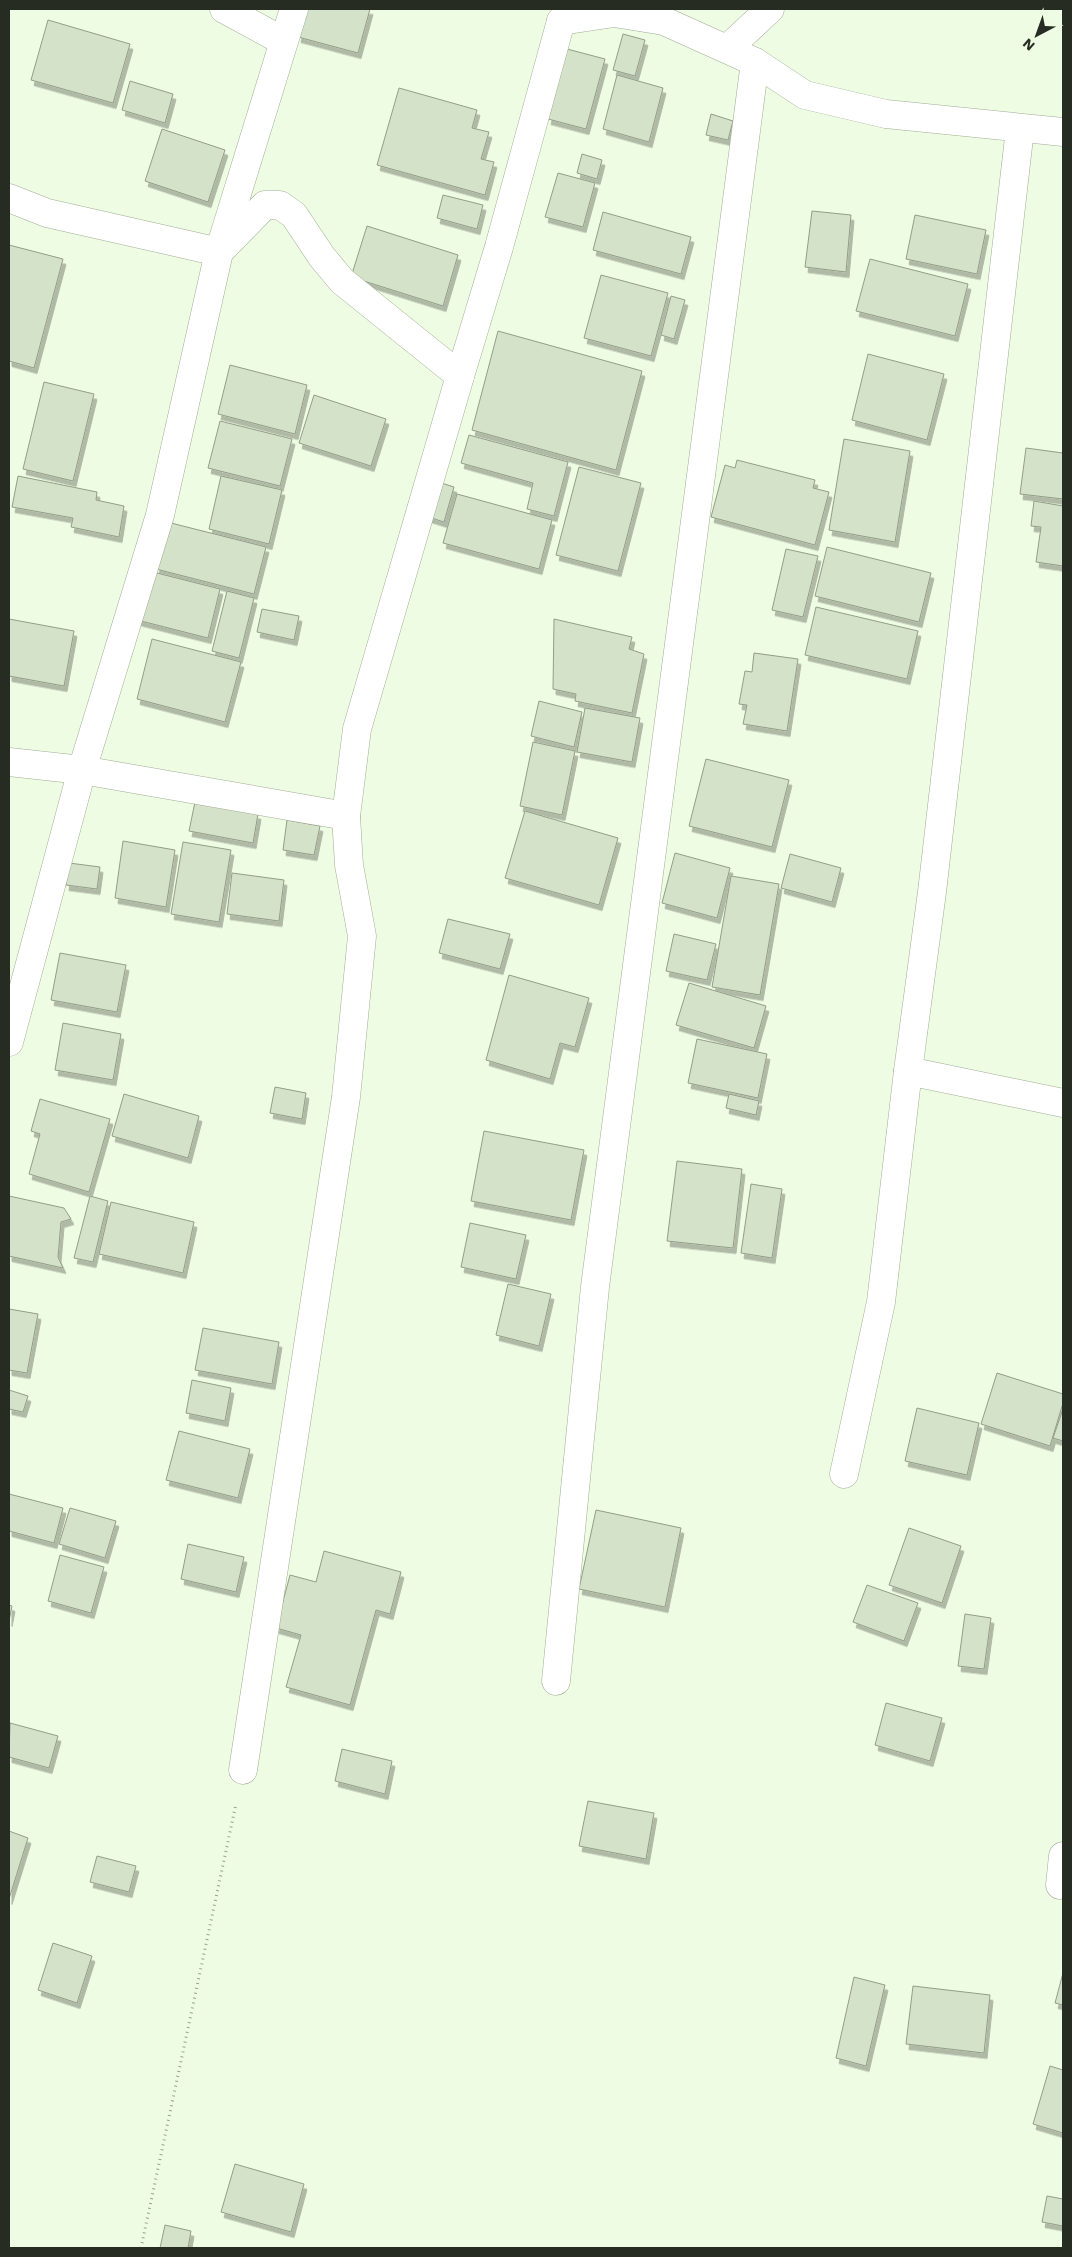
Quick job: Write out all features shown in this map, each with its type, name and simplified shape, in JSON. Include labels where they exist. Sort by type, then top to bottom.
[{"type":"street","points":[[224,9],[283,41]]},
{"type":"street","points":[[9,1042],[82,770],[160,515],[218,252],[294,9]]},
{"type":"street","points":[[727,49],[770,9]]},
{"type":"street","points":[[243,1770],[346,1097],[362,936],[349,865],[346,816],[357,729],[460,376],[500,247],[555,15],[614,13],[664,21],[754,62],[805,95],[886,114],[1063,132]]},
{"type":"street","points":[[556,1681],[595,1287],[754,62]]},
{"type":"street","points":[[844,1474],[881,1302],[908,1071],[933,882],[1020,129]]},
{"type":"street","points":[[9,198],[47,213],[218,252]]},
{"type":"street","points":[[218,252],[265,205],[280,205],[294,215],[322,257],[342,281],[460,376]]},
{"type":"street","points":[[9,762],[82,770],[346,816]]},
{"type":"street","points":[[908,1071],[1063,1103]]},
{"type":"street","points":[[1060,1885],[1063,1856]]},
{"type":"path","points":[[141,2248],[243,1770]]},
{"type":"building","points":[[305,9],[370,9],[358,53],[298,37]]},
{"type":"building","points":[[48,20],[130,44],[113,103],[31,80]]},
{"type":"building","points":[[623,34],[645,40],[635,76],[613,70]]},
{"type":"building","points":[[567,49],[605,59],[586,129],[548,119]]},
{"type":"building","points":[[617,75],[663,88],[649,142],[603,129]]},
{"type":"building","points":[[130,81],[173,94],[165,123],[122,110]]},
{"type":"building","points":[[399,88],[477,110],[472,128],[489,132],[481,159],[494,162],[485,195],[377,165]]},
{"type":"building","points":[[711,114],[733,121],[728,140],[706,135]]},
{"type":"building","points":[[162,129],[225,150],[208,202],[145,181]]},
{"type":"building","points":[[582,154],[602,160],[597,179],[577,173]]},
{"type":"building","points":[[558,173],[595,183],[583,227],[545,217]]},
{"type":"building","points":[[443,195],[483,205],[477,229],[437,218]]},
{"type":"building","points":[[812,211],[851,215],[846,272],[805,267]]},
{"type":"building","points":[[603,212],[691,237],[681,274],[593,250]]},
{"type":"building","points":[[915,215],[986,230],[977,274],[906,259]]},
{"type":"building","points":[[367,226],[458,255],[443,306],[351,277]]},
{"type":"building","points":[[9,245],[63,259],[34,368],[9,361]]},
{"type":"building","points":[[870,259],[968,284],[955,336],[856,311]]},
{"type":"building","points":[[601,275],[668,293],[651,356],[584,338]]},
{"type":"building","points":[[671,296],[685,300],[674,339],[661,335]]},
{"type":"building","points":[[498,331],[642,371],[616,470],[472,430]]},
{"type":"building","points":[[868,354],[944,374],[927,440],[852,420]]},
{"type":"building","points":[[230,365],[307,385],[295,434],[218,414]]},
{"type":"building","points":[[44,382],[94,394],[73,481],[23,469]]},
{"type":"building","points":[[314,395],[386,419],[371,466],[299,443]]},
{"type":"building","points":[[220,421],[292,439],[280,486],[208,468]]},
{"type":"building","points":[[469,435],[568,462],[554,516],[527,509],[533,483],[461,463]]},
{"type":"building","points":[[844,439],[910,451],[895,542],[829,530]]},
{"type":"building","points":[[1026,448],[1063,453],[1063,499],[1020,494]]},
{"type":"building","points":[[737,460],[815,480],[813,488],[829,492],[815,545],[711,517],[725,465],[735,468]]},
{"type":"building","points":[[579,467],[641,483],[618,571],[556,555]]},
{"type":"building","points":[[18,476],[97,492],[96,500],[124,506],[119,537],[71,527],[73,518],[12,507]]},
{"type":"building","points":[[221,476],[282,490],[269,544],[209,529]]},
{"type":"building","points":[[435,481],[454,487],[444,522],[425,516]]},
{"type":"building","points":[[457,494],[552,520],[539,569],[443,543]]},
{"type":"building","points":[[1034,501],[1063,506],[1063,566],[1036,562],[1041,527],[1031,526]]},
{"type":"building","points":[[167,522],[266,547],[254,594],[156,569]]},
{"type":"building","points":[[827,547],[931,573],[919,622],[815,596]]},
{"type":"building","points":[[786,549],[818,556],[803,617],[772,610]]},
{"type":"building","points":[[149,571],[220,589],[208,638],[137,620]]},
{"type":"building","points":[[227,591],[254,598],[239,658],[212,651]]},
{"type":"building","points":[[816,607],[918,631],[907,679],[805,655]]},
{"type":"building","points":[[262,609],[299,616],[294,640],[257,632]]},
{"type":"building","points":[[9,619],[74,631],[64,686],[9,676]]},
{"type":"building","points":[[554,619],[632,637],[629,649],[644,654],[632,713],[575,701],[576,694],[553,689]]},
{"type":"building","points":[[152,639],[241,662],[225,722],[137,699]]},
{"type":"building","points":[[754,653],[798,659],[787,731],[743,724],[747,705],[739,704],[745,671],[752,672]]},
{"type":"building","points":[[539,701],[582,712],[574,747],[531,736]]},
{"type":"building","points":[[585,708],[640,718],[632,762],[577,752]]},
{"type":"building","points":[[533,742],[575,751],[562,815],[520,806]]},
{"type":"building","points":[[706,759],[789,780],[772,847],[689,826]]},
{"type":"building","points":[[195,802],[258,814],[253,843],[189,831]]},
{"type":"building","points":[[525,811],[618,838],[599,905],[505,878]]},
{"type":"building","points":[[287,820],[320,826],[314,855],[283,850]]},
{"type":"building","points":[[123,841],[175,850],[166,907],[115,898]]},
{"type":"building","points":[[183,842],[231,850],[219,922],[171,914]]},
{"type":"building","points":[[675,853],[730,868],[717,918],[662,903]]},
{"type":"building","points":[[790,854],[841,868],[832,902],[781,888]]},
{"type":"building","points":[[69,863],[100,867],[97,889],[66,885]]},
{"type":"building","points":[[232,873],[284,880],[279,921],[227,914]]},
{"type":"building","points":[[731,876],[779,884],[760,995],[712,987]]},
{"type":"building","points":[[448,919],[510,934],[500,969],[439,953]]},
{"type":"building","points":[[674,934],[716,944],[707,980],[666,971]]},
{"type":"building","points":[[60,953],[126,965],[117,1012],[51,1000]]},
{"type":"building","points":[[509,975],[589,998],[575,1047],[560,1043],[550,1079],[486,1060]]},
{"type":"building","points":[[689,983],[766,1006],[754,1048],[676,1025]]},
{"type":"building","points":[[63,1023],[121,1034],[113,1080],[55,1070]]},
{"type":"building","points":[[697,1039],[767,1054],[758,1098],[688,1083]]},
{"type":"building","points":[[275,1087],[306,1093],[302,1119],[270,1113]]},
{"type":"building","points":[[124,1094],[199,1116],[188,1158],[112,1136]]},
{"type":"building","points":[[729,1094],[759,1101],[756,1115],[726,1108]]},
{"type":"building","points":[[40,1099],[110,1119],[89,1192],[29,1174],[40,1134],[31,1131]]},
{"type":"building","points":[[484,1131],[584,1150],[571,1220],[471,1201]]},
{"type":"building","points":[[677,1161],[742,1169],[733,1248],[667,1241]]},
{"type":"building","points":[[751,1184],[782,1189],[772,1258],[741,1253]]},
{"type":"building","points":[[9,1196],[64,1208],[71,1219],[61,1222],[58,1257],[63,1268],[9,1256]]},
{"type":"building","points":[[90,1196],[108,1201],[93,1262],[74,1258]]},
{"type":"building","points":[[111,1202],[194,1222],[183,1273],[99,1254]]},
{"type":"building","points":[[470,1223],[526,1235],[516,1279],[461,1267]]},
{"type":"building","points":[[508,1284],[551,1294],[539,1346],[496,1335]]},
{"type":"building","points":[[9,1309],[38,1314],[27,1373],[9,1370]]},
{"type":"building","points":[[203,1328],[279,1342],[272,1384],[195,1370]]},
{"type":"building","points":[[997,1373],[1063,1394],[1063,1403],[1050,1446],[981,1424]]},
{"type":"building","points":[[192,1380],[231,1388],[225,1421],[186,1413]]},
{"type":"building","points":[[9,1390],[28,1396],[23,1412],[9,1409]]},
{"type":"building","points":[[917,1408],[979,1423],[967,1475],[905,1461]]},
{"type":"building","points":[[1063,1409],[1063,1441],[1053,1438]]},
{"type":"building","points":[[179,1431],[250,1449],[238,1498],[166,1480]]},
{"type":"building","points":[[9,1494],[63,1508],[54,1543],[9,1531]]},
{"type":"building","points":[[70,1508],[116,1521],[105,1558],[59,1544]]},
{"type":"building","points":[[596,1510],[681,1528],[665,1607],[579,1589]]},
{"type":"building","points":[[909,1528],[961,1546],[942,1603],[889,1585]]},
{"type":"building","points":[[188,1544],[244,1557],[236,1592],[181,1579]]},
{"type":"building","points":[[324,1551],[401,1572],[390,1614],[376,1610],[350,1705],[286,1687],[301,1635],[276,1628],[290,1575],[316,1582]]},
{"type":"building","points":[[60,1555],[104,1567],[91,1613],[48,1601]]},
{"type":"building","points":[[867,1585],[918,1603],[904,1641],[853,1622]]},
{"type":"building","points":[[9,1605],[12,1606],[9,1621]]},
{"type":"building","points":[[965,1614],[991,1618],[984,1669],[958,1666]]},
{"type":"building","points":[[886,1703],[942,1718],[930,1761],[875,1745]]},
{"type":"building","points":[[10,1723],[58,1736],[49,1768],[9,1757]]},
{"type":"building","points":[[342,1749],[392,1761],[385,1794],[335,1781]]},
{"type":"building","points":[[588,1801],[654,1813],[646,1859],[579,1846]]},
{"type":"building","points":[[9,1831],[28,1838],[9,1899]]},
{"type":"building","points":[[97,1856],[136,1866],[129,1892],[90,1882]]},
{"type":"building","points":[[53,1943],[92,1956],[77,2003],[38,1990]]},
{"type":"building","points":[[1063,1973],[1063,2005],[1055,2003]]},
{"type":"building","points":[[854,1977],[885,1985],[866,2066],[836,2058]]},
{"type":"building","points":[[913,1986],[990,1995],[984,2053],[906,2044]]},
{"type":"building","points":[[1050,2066],[1063,2070],[1063,2133],[1033,2124]]},
{"type":"building","points":[[235,2164],[304,2184],[291,2232],[221,2212]]},
{"type":"building","points":[[1047,2196],[1063,2199],[1063,2226],[1042,2222]]},
{"type":"building","points":[[165,2225],[191,2231],[188,2248],[160,2248]]}]
